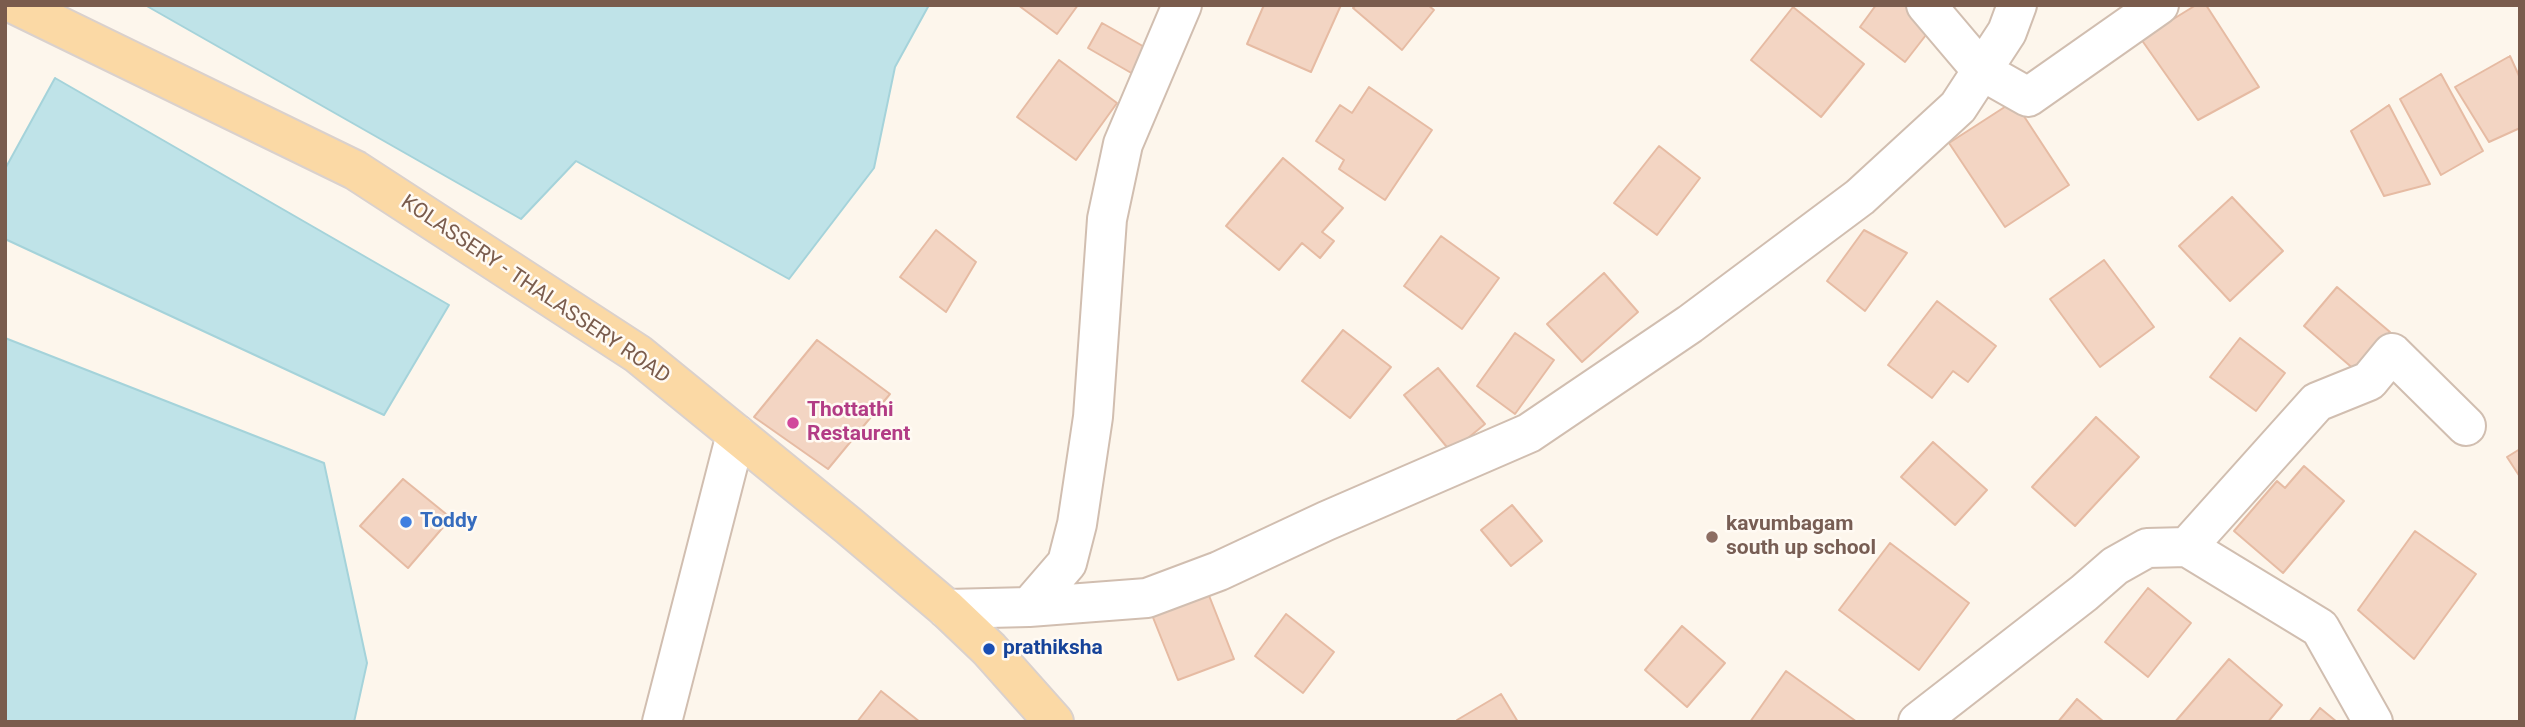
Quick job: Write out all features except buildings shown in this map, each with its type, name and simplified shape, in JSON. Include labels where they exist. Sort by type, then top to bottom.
[{"type":"main road","name":"KOLASSERY - THALASSERY ROAD","points":[[16,5],[355,170],[638,354],[947,609],[989,649],[1054,722]]},
{"type":"street","points":[[1029,607],[1067,563],[1077,524],[1093,417],[1107,219],[1123,144],[1182,5]]},
{"type":"street","points":[[1926,5],[1982,71],[2028,97],[2160,5]]},
{"type":"street","points":[[947,609],[1029,607],[1147,598],[1219,570],[1529,433],[1690,324],[1860,197],[1958,107],[2007,32],[2017,5]]},
{"type":"street","points":[[2187,547],[2317,402],[2369,381],[2392,353],[2466,426]]},
{"type":"street","points":[[662,722],[736,434]]},
{"type":"street","points":[[1918,722],[2115,566],[2147,548],[2187,547],[2320,628],[2373,722]]},
{"type":"water","points":[[145,5],[929,5],[895,67],[874,168],[789,279],[576,161],[521,219]]},
{"type":"water","points":[[55,78],[449,305],[384,415],[5,239],[5,169]]},
{"type":"water","points":[[5,338],[324,463],[367,663],[354,722],[5,722]]},
{"type":"place","name":"Thottathi Restaurent","points":[[793,423]]},
{"type":"place","name":"Toddy","points":[[406,522]]},
{"type":"place","name":"kavumbagam south up school","points":[[1712,537]]},
{"type":"place","name":"prathiksha","points":[[989,649]]}]
